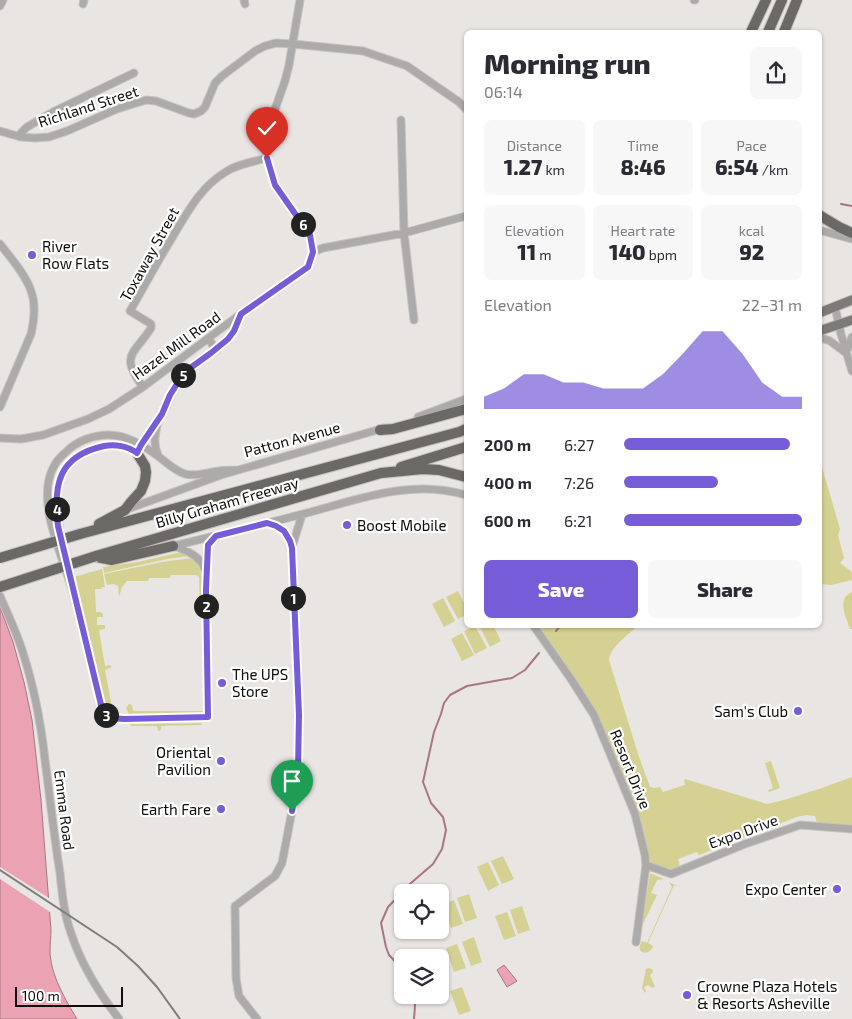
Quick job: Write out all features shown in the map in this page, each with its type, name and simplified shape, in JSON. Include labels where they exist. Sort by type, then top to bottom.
[{"type":"highway","points":[[752,30],[766,0]]},
{"type":"highway","points":[[769,30],[782,0]]},
{"type":"highway","points":[[785,30],[797,0]]},
{"type":"highway","points":[[822,217],[839,228],[852,233]]},
{"type":"highway","points":[[380,430],[393,429],[464,409]]},
{"type":"highway","name":"Billy Graham Freeway","points":[[0,558],[80,534],[464,430]]},
{"type":"highway","points":[[381,473],[464,448]]},
{"type":"highway","points":[[80,534],[126,510],[141,491],[146,472],[139,449]]},
{"type":"highway","name":"Billy Graham Freeway","points":[[0,588],[96,556],[381,473],[423,469],[439,470],[464,476]]},
{"type":"highway","points":[[96,556],[112,560],[173,546]]},
{"type":"main road","points":[[822,311],[852,300]]},
{"type":"main road","points":[[822,330],[852,320]]},
{"type":"street","points":[[0,6],[3,0]]},
{"type":"street","points":[[300,0],[286,81],[266,139],[267,158],[275,185],[310,235],[313,252],[323,248],[404,233],[464,217]]},
{"type":"street","name":"Richland Street","points":[[0,131],[20,137],[49,137],[117,109],[146,100],[156,101],[194,114],[205,107],[215,83],[222,76],[265,46],[276,44],[363,51],[407,66],[464,107]]},
{"type":"street","points":[[20,137],[27,126],[134,73]]},
{"type":"street","points":[[402,120],[404,233],[414,320]]},
{"type":"street","name":"Toxaway Street","points":[[143,387],[134,374],[130,360],[133,352],[151,328],[151,324],[130,311],[189,208],[206,186],[228,170],[267,158]]},
{"type":"street","points":[[822,231],[852,239]]},
{"type":"street","points":[[0,244],[19,269],[31,291],[34,312],[31,334],[0,407]]},
{"type":"street","name":"Hazel Mill Road","points":[[0,438],[30,438],[88,419],[108,409],[143,387],[308,267],[313,252]]},
{"type":"street","points":[[835,307],[852,371]]},
{"type":"street","points":[[216,536],[208,545],[206,574],[208,717],[111,718],[103,713],[58,526],[56,497],[58,483],[64,470],[74,458],[90,450],[107,446],[123,446],[133,450],[139,449],[158,421],[176,384],[182,376],[232,335],[241,314]]},
{"type":"street","points":[[846,353],[852,337]]},
{"type":"street","points":[[209,338],[213,346],[211,353]]},
{"type":"street","points":[[822,338],[830,340],[846,353]]},
{"type":"street","name":"Patton Avenue","points":[[126,510],[238,470],[380,430],[392,424],[427,414],[464,400]]},
{"type":"street","points":[[158,421],[154,438],[154,447],[158,456]]},
{"type":"street","points":[[74,594],[55,537],[47,495],[53,468],[68,449],[95,435],[111,434],[125,438],[139,449],[158,456],[174,469],[185,474],[196,475],[220,470],[238,470]]},
{"type":"street","points":[[173,546],[386,491],[418,488],[440,489],[463,494]]},
{"type":"street","points":[[292,548],[302,514]]},
{"type":"street","points":[[256,1019],[239,996],[236,978],[235,906],[275,876],[282,863],[298,770],[299,715],[292,548],[284,531],[267,523]]},
{"type":"street","points":[[173,546],[194,555],[203,564],[206,574]]},
{"type":"street","name":"Emma Road","points":[[0,596],[23,652],[36,705],[45,758],[64,905],[70,931],[80,956],[106,1002],[119,1019]]},
{"type":"street","name":"Resort Drive","points":[[535,628],[594,715],[635,814],[646,865],[636,942]]},
{"type":"street","name":"Expo Drive","points":[[646,865],[671,874],[745,844],[800,825],[852,829]]},
{"type":"shaded area","points":[[822,467],[840,529],[838,535],[844,558],[840,563],[852,572],[852,580],[831,585],[822,584]]},
{"type":"shaded area","points":[[177,553],[189,556],[104,573],[103,567],[138,562]]},
{"type":"shaded area","points":[[192,558],[199,568],[201,575],[203,588],[202,609],[200,608],[199,577],[196,575],[171,575],[170,578],[149,578],[148,581],[127,581],[122,587],[119,597],[118,586],[114,584],[107,585],[104,574],[162,562]]},
{"type":"shaded area","points":[[102,569],[105,587],[95,589],[96,612],[101,612],[103,617],[97,617],[97,625],[105,626],[105,629],[99,630],[105,666],[110,665],[112,667],[105,670],[112,707],[118,708],[118,712],[115,715],[107,714],[79,606],[74,577]]},
{"type":"shaded area","points":[[458,591],[464,603],[464,616],[458,619],[446,597]]},
{"type":"shaded area","points":[[852,592],[852,629],[850,629],[843,604],[847,595]]},
{"type":"shaded area","points":[[443,598],[455,621],[444,627],[432,604]]},
{"type":"shaded area","points":[[0,607],[13,642],[32,720],[41,800],[51,930],[51,959],[55,977],[77,1019],[0,1019]]},
{"type":"shaded area","points":[[476,628],[487,648],[475,654],[464,631]]},
{"type":"shaded area","points":[[480,628],[494,628],[501,641],[490,647]]},
{"type":"shaded area","points":[[539,628],[636,628],[616,646],[609,660],[650,787],[660,787],[663,792],[685,785],[685,779],[767,804],[852,777],[852,827],[817,823],[815,816],[806,815],[699,855],[697,852],[678,859],[680,867],[672,871],[650,862],[621,774],[597,712]]},
{"type":"shaded area","points":[[462,633],[474,655],[462,661],[451,639]]},
{"type":"shaded area","points":[[129,704],[132,705],[133,711],[204,711],[199,715],[131,716],[126,708]]},
{"type":"shaded area","points":[[201,723],[202,725],[161,726],[161,730],[158,731],[157,726],[130,725],[131,724]]},
{"type":"shaded area","points":[[771,761],[780,788],[769,792],[768,790],[773,788],[765,763]]},
{"type":"shaded area","points":[[503,856],[514,879],[502,884],[491,861]]},
{"type":"shaded area","points":[[488,862],[499,885],[488,891],[477,867]]},
{"type":"shaded area","points":[[650,874],[664,879],[657,880],[651,893],[657,895],[641,928]]},
{"type":"shaded area","points":[[669,882],[680,887],[674,885],[648,943],[653,946],[650,951],[644,953],[640,948],[641,942],[647,943],[672,887]]},
{"type":"shaded area","points":[[469,894],[477,918],[465,922],[457,898]]},
{"type":"shaded area","points":[[454,900],[463,924],[451,928],[449,923],[449,902]]},
{"type":"shaded area","points":[[522,906],[530,930],[518,934],[510,910]]},
{"type":"shaded area","points":[[507,912],[516,936],[504,940],[495,916]]},
{"type":"shaded area","points":[[474,937],[482,962],[471,966],[462,942]]},
{"type":"shaded area","points":[[457,944],[466,968],[454,972],[449,957],[449,949],[446,948]]},
{"type":"shaded area","points":[[504,965],[517,981],[507,987],[497,970]]},
{"type":"shaded area","points":[[646,969],[652,969],[653,972],[650,975],[655,987],[652,988],[648,985],[644,987],[645,993],[642,988]]},
{"type":"shaded area","points":[[462,987],[471,1011],[459,1015],[450,991]]},
{"type":"pier","points":[[0,867],[52,900],[53,914],[0,879]]},
{"type":"waterway","points":[[841,204],[852,206]]},
{"type":"waterway","points":[[394,960],[389,955],[386,947],[381,923],[388,907],[433,864],[442,849],[446,830],[443,817],[431,803],[423,782],[434,732],[444,703],[450,695],[467,686],[512,678],[525,670],[539,653]]},
{"type":"waterway","points":[[414,1019],[415,1004]]},
{"type":"railway","points":[[0,870],[117,947],[157,987],[180,1019]]},
{"type":"place","name":"River Row Flats","points":[[32,255]]},
{"type":"place","name":"Boost Mobile","points":[[347,525]]},
{"type":"place","name":"The UPS Store","points":[[222,683]]},
{"type":"place","name":"Sam's Club","points":[[798,711]]},
{"type":"place","name":"Oriental Pavilion","points":[[221,761]]},
{"type":"place","name":"Earth Fare","points":[[221,809]]},
{"type":"place","name":"Expo Center","points":[[837,889]]},
{"type":"place","name":"Crowne Plaza Hotels & Resorts Asheville","points":[[687,995]]},
{"type":"route","points":[[267,158],[275,185],[310,235],[313,252],[308,267],[241,314],[234,331],[228,339],[186,371],[176,384],[162,414],[137,453],[123,446],[107,446],[90,450],[74,458],[64,470],[58,483],[56,497],[58,526],[103,713],[111,718],[208,717],[206,590],[208,545],[216,536],[267,523],[284,531],[292,548],[299,715],[298,770],[292,811]]}]
